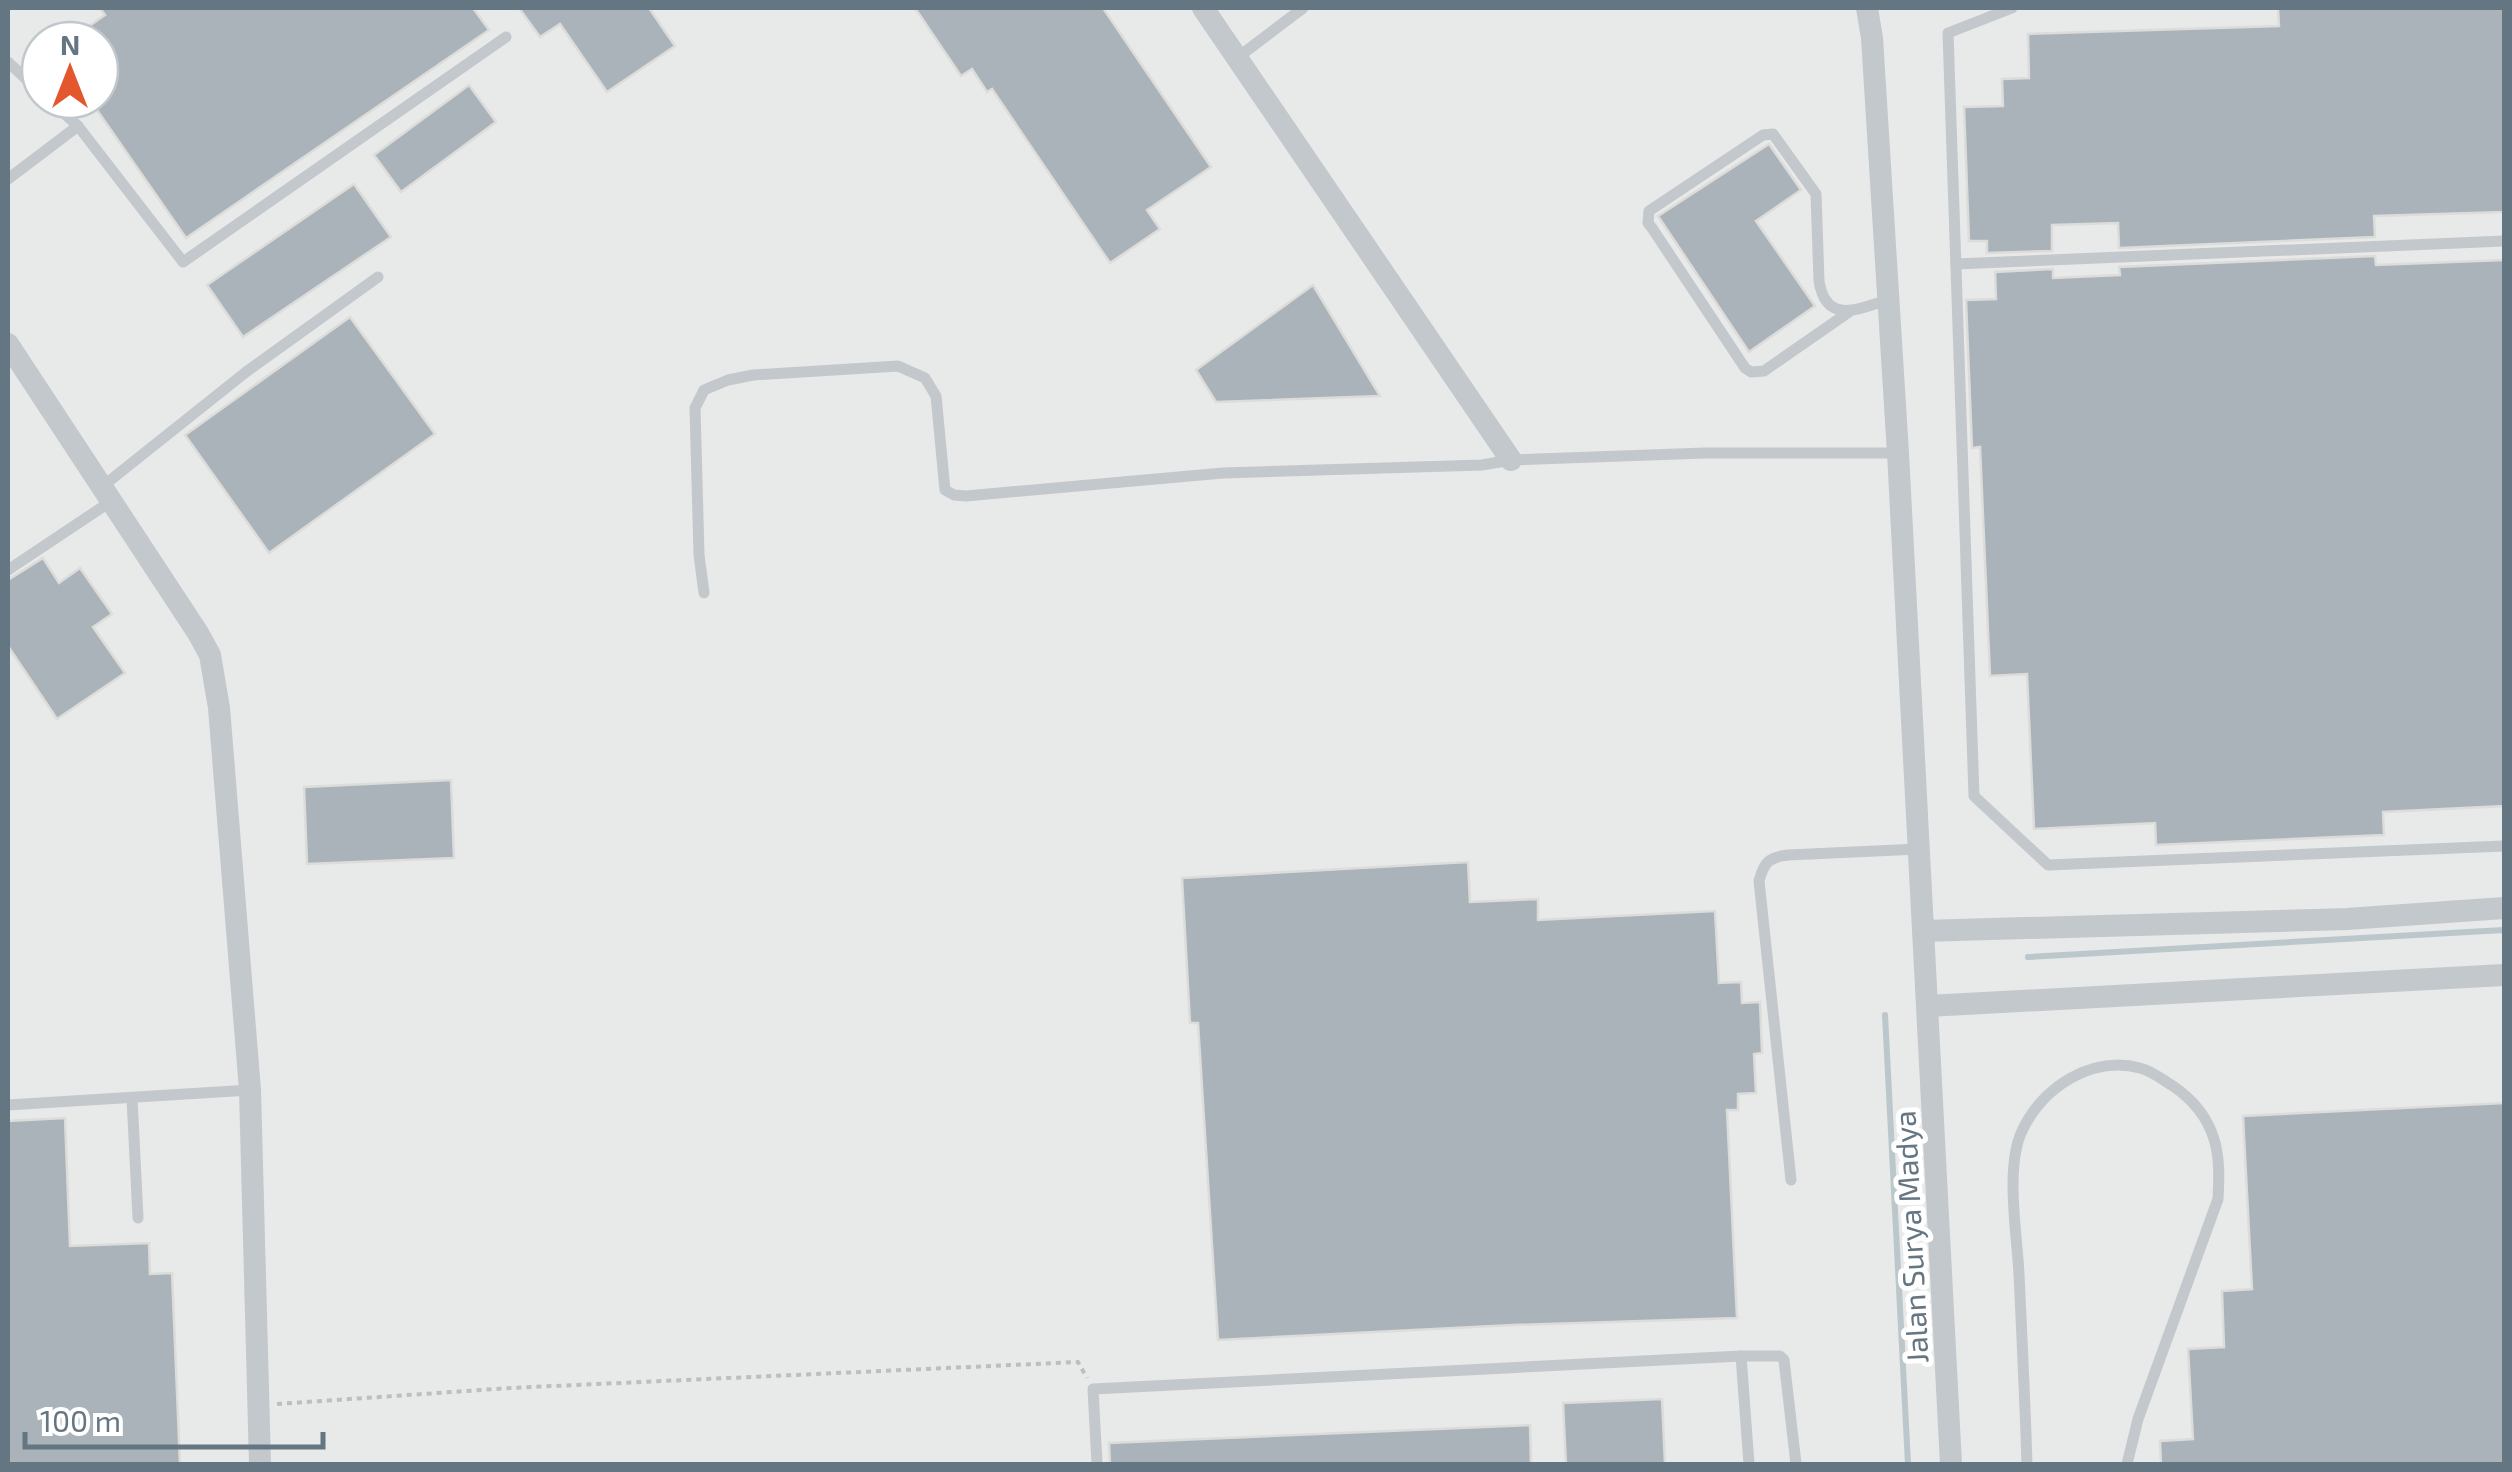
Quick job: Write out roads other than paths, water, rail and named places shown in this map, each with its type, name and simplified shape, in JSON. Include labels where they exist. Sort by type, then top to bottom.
[{"type":"street","points":[[1203,8],[1511,460]]},
{"type":"street","name":"Jalan Surya Madya","points":[[1867,8],[1898,454],[1951,1464]]},
{"type":"street","points":[[8,344],[210,654],[219,708],[250,1090],[260,1464]]},
{"type":"street","points":[[1923,931],[2348,919],[2504,908]]},
{"type":"street","points":[[1928,1006],[2504,976]]},
{"type":"lane","points":[[1237,58],[1303,8]]},
{"type":"lane","points":[[2012,8],[1948,33],[1974,796],[2048,866],[2504,846]]},
{"type":"lane","points":[[71,120],[183,262],[506,37]]},
{"type":"lane","points":[[8,178],[78,126]]},
{"type":"lane","points":[[1849,312],[1837,310],[1821,292],[1816,194],[1772,134],[1763,135],[1649,211],[1648,223],[1745,368],[1752,372],[1764,371],[1849,312],[1888,300]]},
{"type":"lane","points":[[1956,264],[2504,241]]},
{"type":"lane","points":[[8,570],[108,493],[246,372],[378,277]]},
{"type":"lane","points":[[704,593],[699,555],[696,408],[704,390],[753,374],[898,366],[924,378],[936,396],[945,490],[954,496],[1223,474],[1511,460],[1705,453],[1898,454]]},
{"type":"lane","points":[[1791,1180],[1759,881],[1763,865],[1772,857],[1788,854],[1919,849]]},
{"type":"lane","points":[[2027,1464],[2015,1192],[2018,1142],[2036,1106],[2056,1085],[2096,1068],[2124,1067],[2140,1068],[2190,1098],[2216,1142],[2219,1176],[2214,1211],[2138,1419],[2127,1464]]},
{"type":"lane","points":[[8,1104],[250,1090]]},
{"type":"lane","points":[[132,1098],[138,1218]]},
{"type":"lane","points":[[1741,1356],[1749,1464]]},
{"type":"lane","points":[[1096,1464],[1093,1389],[1741,1356],[1780,1356],[1784,1360],[1796,1464]]},
{"type":"waterway","points":[[2028,957],[2504,930]]},
{"type":"waterway","points":[[1885,1015],[1908,1464]]}]
